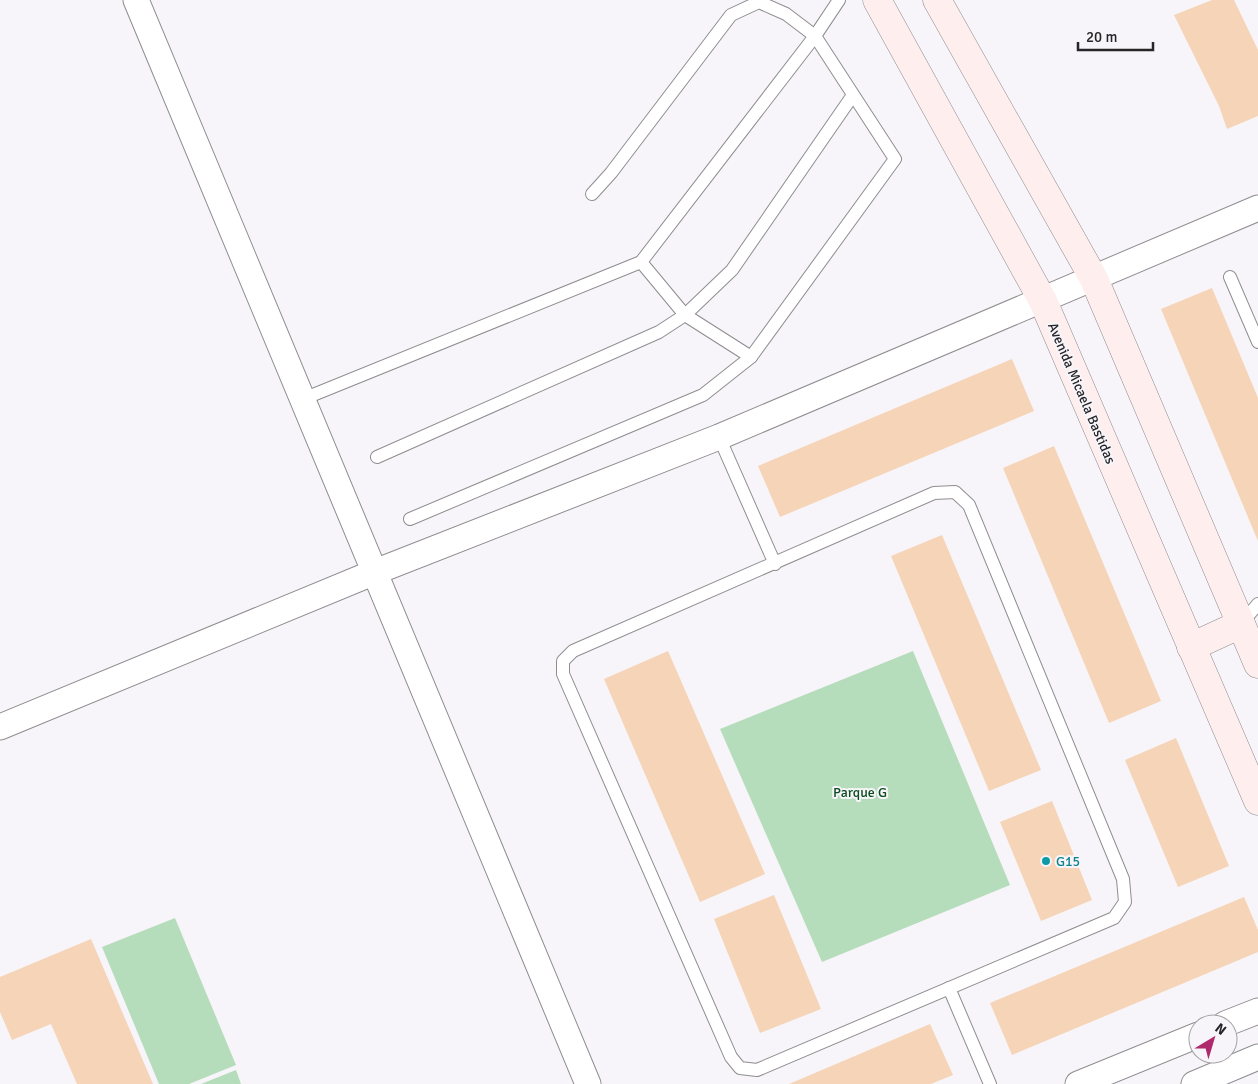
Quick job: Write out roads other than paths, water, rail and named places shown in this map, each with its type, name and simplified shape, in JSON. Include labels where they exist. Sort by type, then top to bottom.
[{"type":"main road","name":"Avenida Micaela Bastidas","points":[[877,0],[1042,301],[1258,801]]},
{"type":"main road","points":[[937,0],[1094,279],[1249,614],[1258,664]]},
{"type":"main road","points":[[1191,647],[1249,614]]},
{"type":"street","points":[[136,0],[588,1084]]},
{"type":"street","points":[[0,727],[375,572],[719,437],[1258,208]]},
{"type":"street","points":[[1238,1019],[1258,1011]]},
{"type":"street","points":[[1078,1084],[1188,1039]]},
{"type":"street","points":[[1194,1084],[1258,1057]]},
{"type":"lane","points":[[303,399],[641,262],[815,36],[839,0]]},
{"type":"lane","points":[[410,520],[703,396],[751,357],[895,159],[815,36],[786,14],[759,2],[731,15],[611,173],[592,194]]},
{"type":"lane","points":[[377,457],[659,332],[685,314],[732,270],[853,95]]},
{"type":"lane","points":[[641,262],[685,314],[751,357]]},
{"type":"lane","points":[[1230,277],[1258,342]]},
{"type":"lane","points":[[719,437],[775,564]]},
{"type":"lane","points":[[955,492],[969,505],[1123,879],[1125,902],[1114,918],[949,988],[757,1070],[740,1068],[731,1057],[563,674],[563,661],[572,651],[934,493],[955,492]]},
{"type":"lane","points":[[949,988],[990,1084]]},
{"type":"place","name":"G15","points":[[1046,861]]},
{"type":"park label","name":"Parque G","points":[[860,792]]}]
